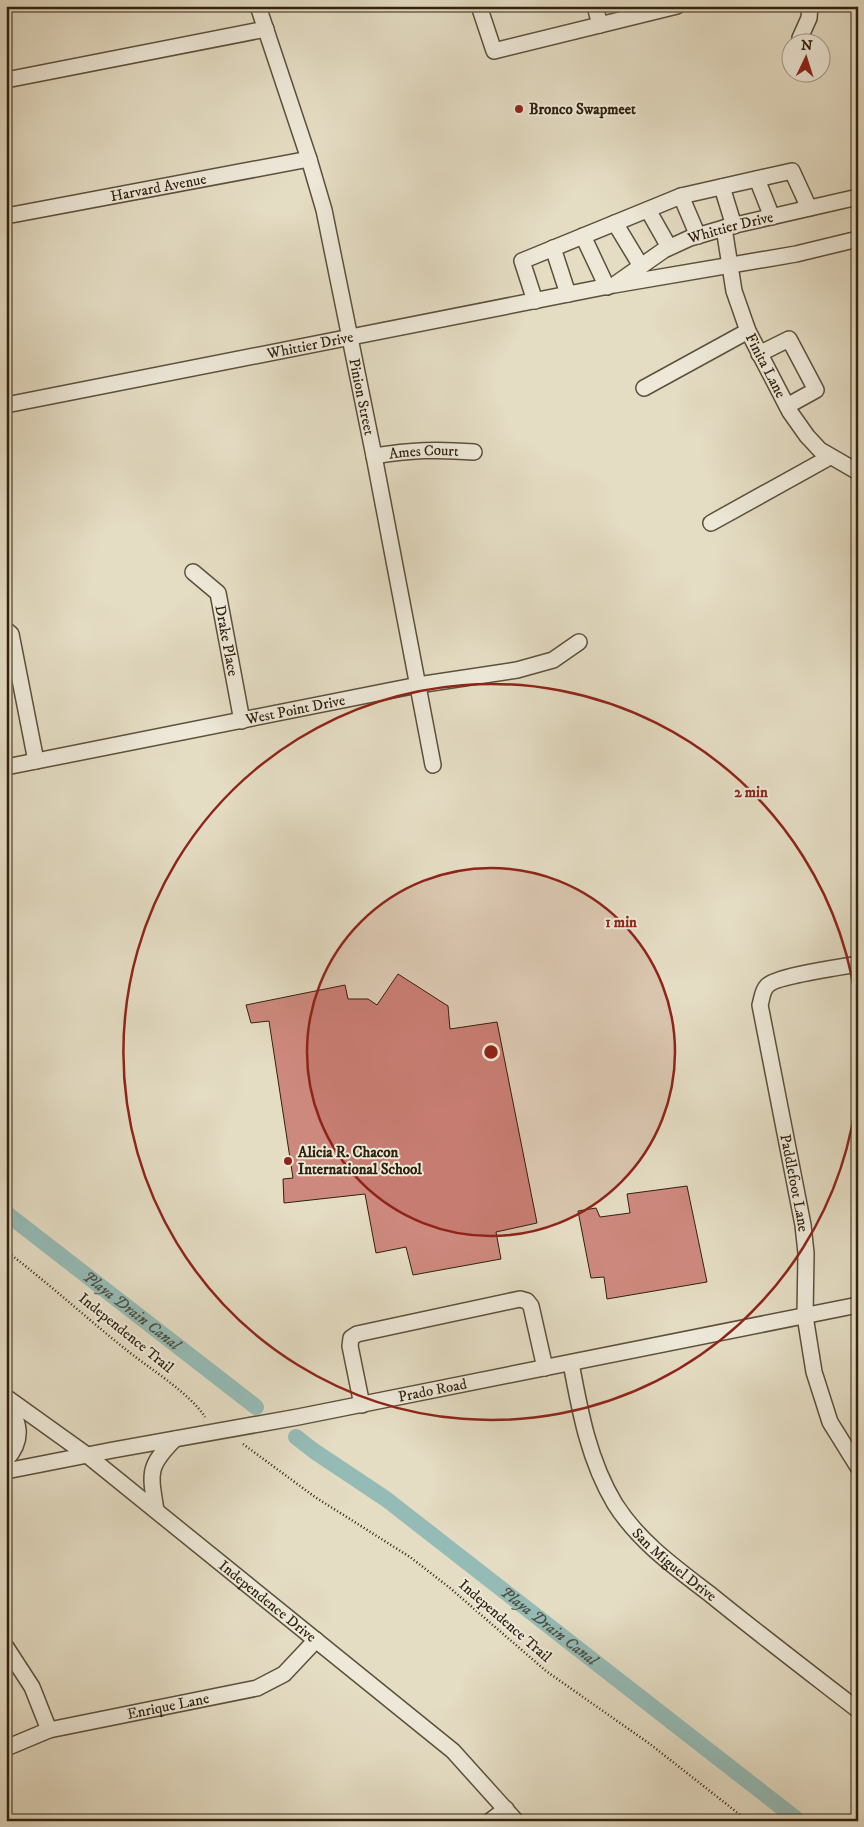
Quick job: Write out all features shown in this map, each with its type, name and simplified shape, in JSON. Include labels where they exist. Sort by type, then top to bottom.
[{"type":"street","name":"Pinion Street","points":[[258,6],[324,210],[374,456],[433,765]]},
{"type":"street","points":[[479,6],[494,51],[677,6]]},
{"type":"street","points":[[595,6],[600,25]]},
{"type":"street","points":[[803,32],[809,18],[810,6]]},
{"type":"street","points":[[6,80],[266,29]]},
{"type":"street","name":"Harvard Avenue","points":[[6,216],[309,159]]},
{"type":"street","points":[[535,301],[522,261],[682,196],[792,171],[809,208]]},
{"type":"street","points":[[757,179],[772,217]]},
{"type":"street","name":"Finita Lane","points":[[722,187],[729,227],[734,291],[748,331],[787,406],[807,436],[820,450],[858,472]]},
{"type":"street","points":[[682,196],[698,236]]},
{"type":"street","name":"Whittier Drive","points":[[610,286],[669,247],[698,236],[858,197]]},
{"type":"street","points":[[648,210],[669,247]]},
{"type":"street","points":[[615,223],[642,266]]},
{"type":"street","points":[[583,236],[610,286]]},
{"type":"street","name":"Whittier Drive","points":[[6,405],[568,294],[796,254],[858,239]]},
{"type":"street","points":[[553,248],[568,294]]},
{"type":"street","points":[[644,388],[748,331]]},
{"type":"street","points":[[759,354],[789,339],[816,390],[787,406]]},
{"type":"street","name":"Ames Court","points":[[374,456],[412,450],[443,449],[474,452]]},
{"type":"street","points":[[712,523],[830,456]]},
{"type":"street","name":"Drake Place","points":[[193,572],[218,594],[242,721]]},
{"type":"street","points":[[6,630],[11,634],[36,761]]},
{"type":"street","name":"West Point Drive","points":[[6,767],[418,685],[517,670],[554,660],[579,642]]},
{"type":"street","name":"Paddlefoot Lane","points":[[858,964],[783,978],[767,985],[762,994],[760,1005],[803,1225],[806,1253],[805,1316],[814,1372],[830,1422],[858,1467]]},
{"type":"street","points":[[362,1404],[350,1346],[352,1338],[357,1334],[520,1299],[527,1301],[531,1306],[545,1368]]},
{"type":"street","name":"Prado Road","points":[[6,1471],[298,1417],[858,1304]]},
{"type":"street","name":"San Miguel Drive","points":[[572,1363],[590,1450],[615,1504],[637,1534],[727,1608],[858,1710]]},
{"type":"street","points":[[6,1398],[16,1417],[19,1430],[18,1440],[11,1455],[6,1460]]},
{"type":"street","name":"Independence Drive","points":[[6,1398],[87,1455],[453,1751],[511,1815]]},
{"type":"street","points":[[156,1510],[151,1480],[152,1471],[156,1461],[175,1439]]},
{"type":"street","name":"Enrique Lane","points":[[6,1748],[49,1730],[257,1688],[284,1674],[316,1640]]},
{"type":"street","points":[[6,1647],[32,1687],[49,1730]]},
{"type":"street","points":[[490,1821],[511,1815]]},
{"type":"path","name":"Independence Trail","points":[[6,1251],[42,1278],[124,1348],[176,1388],[205,1417]]},
{"type":"path","name":"Independence Trail","points":[[243,1444],[315,1496],[410,1557],[450,1588],[546,1672],[650,1744],[748,1821]]},
{"type":"building","points":[[398,974],[448,1006],[450,1029],[497,1022],[537,1223],[496,1232],[501,1259],[413,1275],[406,1247],[376,1253],[365,1194],[284,1203],[283,1179],[293,1178],[269,1021],[251,1023],[246,1005],[345,985],[348,999],[368,999],[377,1005]]},
{"type":"building","points":[[687,1186],[707,1282],[607,1299],[604,1277],[591,1278],[578,1211],[596,1208],[600,1217],[630,1213],[627,1194]]},
{"type":"waterway","name":"Playa Drain Canal","points":[[6,1213],[256,1407]]},
{"type":"waterway","name":"Playa Drain Canal","points":[[296,1437],[386,1499],[799,1821]]},
{"type":"place","name":"Bronco Swapmeet","points":[[519,109]]},
{"type":"place","name":"Alicia R. Chacon International School","points":[[288,1161]]}]
